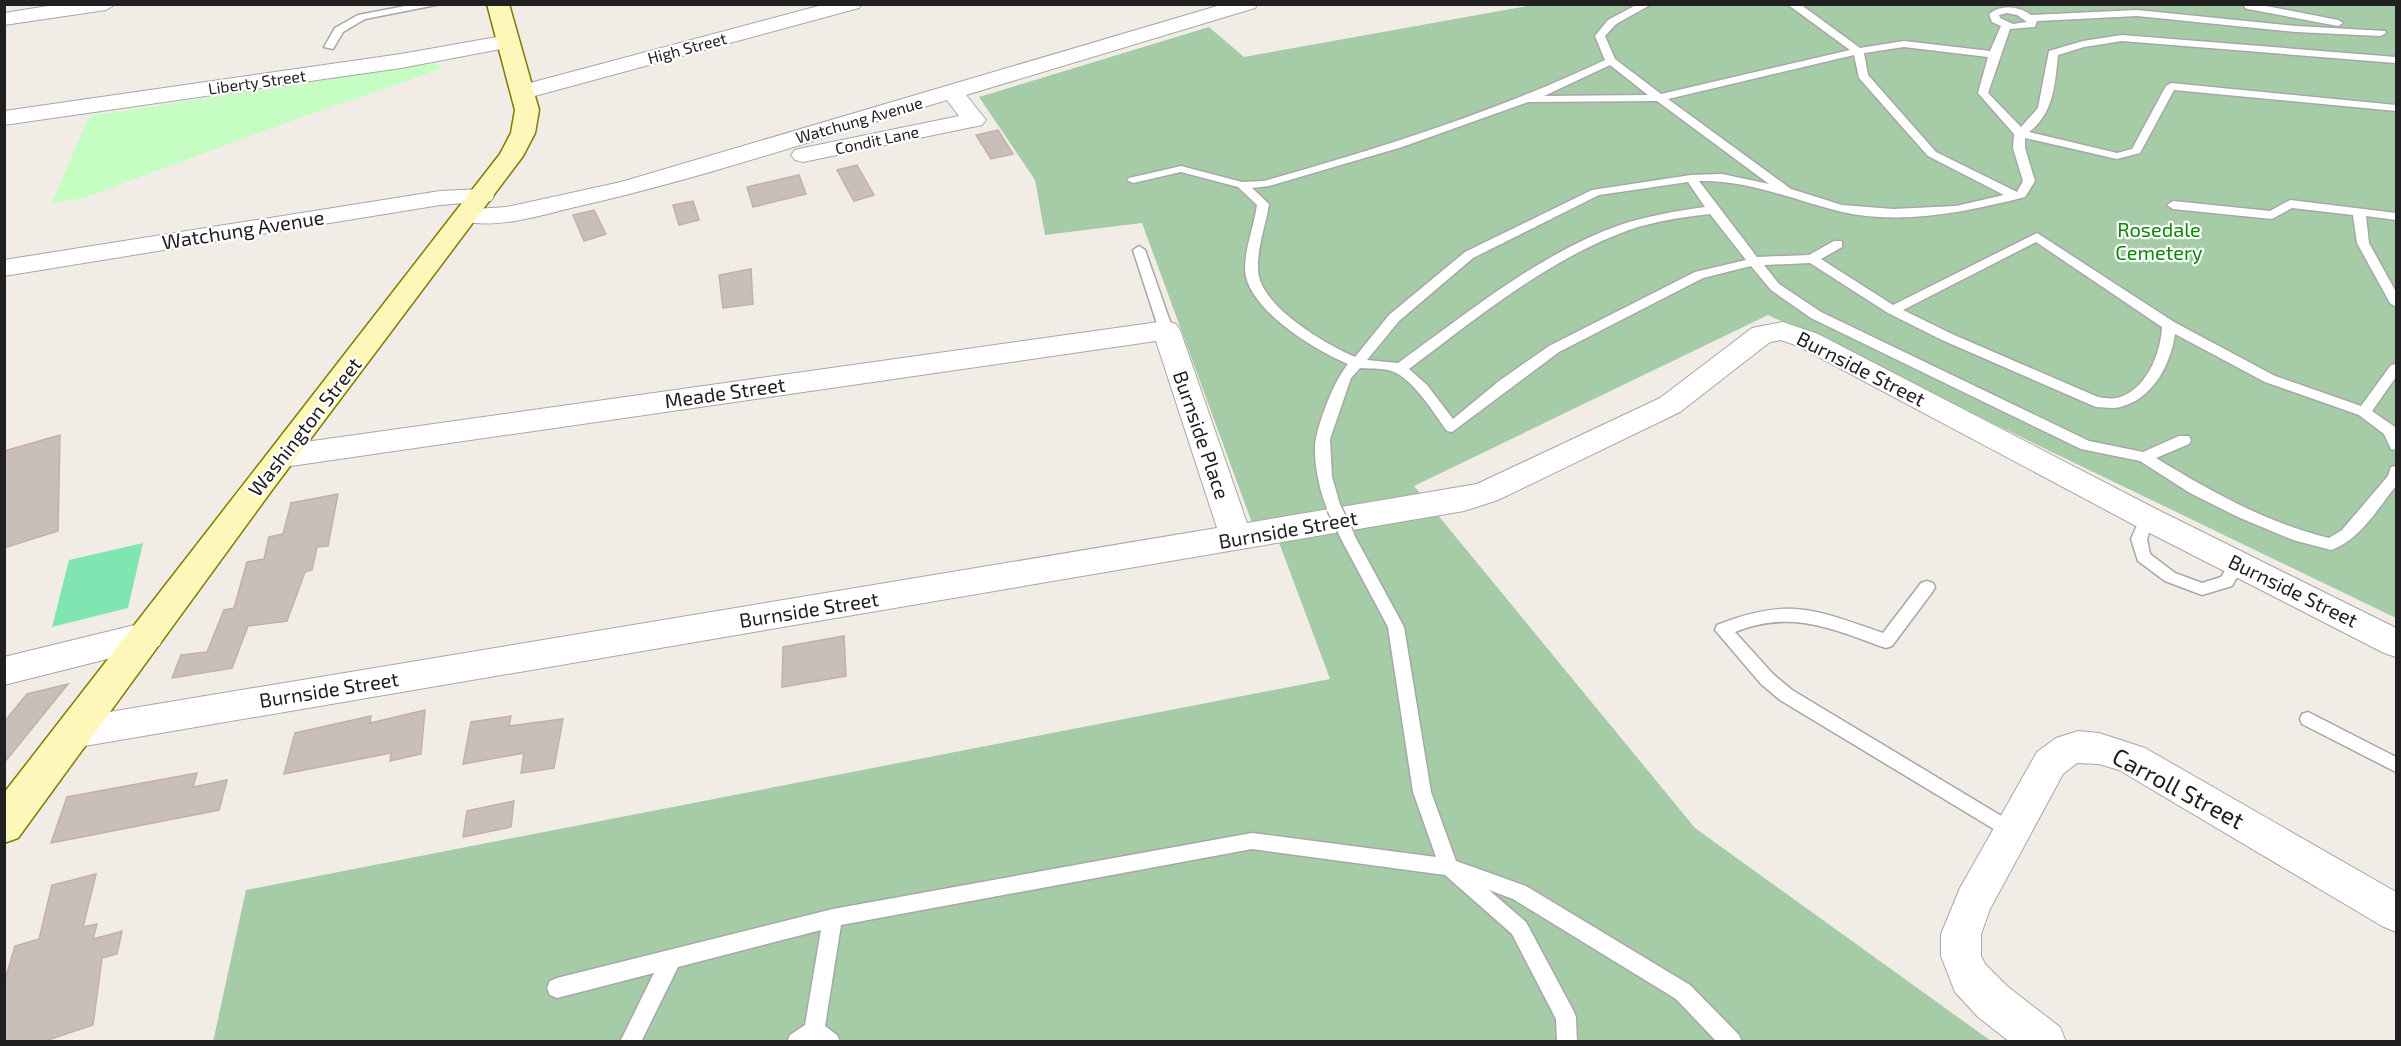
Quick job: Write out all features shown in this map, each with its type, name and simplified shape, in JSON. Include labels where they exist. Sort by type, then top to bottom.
[{"type":"main road","name":"Washington Street","points":[[4,825],[261,482],[284,456],[511,156],[523,133],[527,110],[498,4]]},
{"type":"street","points":[[4,19],[106,4]]},
{"type":"street","name":"High Street","points":[[523,92],[852,4]]},
{"type":"street","name":"Watchung Avenue","points":[[4,268],[440,198],[507,215],[610,193],[1248,4]]},
{"type":"street","name":"Liberty Street","points":[[4,118],[401,61],[508,42]]},
{"type":"street","name":"Condit Lane","points":[[747,153],[766,158],[793,157],[974,120],[952,92]]},
{"type":"street","name":"Meade Street","points":[[284,456],[1166,330]]},
{"type":"street","name":"Burnside Place","points":[[1166,330],[1236,539]]},
{"type":"street","name":"Burnside Street","points":[[73,733],[1464,499],[1487,492],[1661,410],[1679,399],[1754,338],[1762,334],[1783,331],[1808,340],[2147,518],[2397,643]]},
{"type":"street","points":[[4,671],[147,636]]},
{"type":"street","name":"Carroll Street","points":[[2045,1041],[1992,1002],[1970,978],[1961,956],[1961,934],[1966,917],[2050,763],[2059,752],[2073,747],[2109,750],[2153,770],[2397,913]]},
{"type":"lane","points":[[329,47],[339,30],[362,17],[436,4]]},
{"type":"lane","points":[[1647,4],[1611,22],[1599,36],[1611,61],[1787,191]]},
{"type":"lane","points":[[1792,4],[1858,51],[1863,76],[1932,154],[2014,196]]},
{"type":"lane","points":[[2243,5],[2262,4]]},
{"type":"lane","points":[[2293,4],[2308,17]]},
{"type":"lane","points":[[2243,5],[2381,33]]},
{"type":"lane","points":[[2030,18],[2032,23],[2028,27],[2006,26],[1996,20],[1994,14],[2005,7],[2030,18],[2111,9],[2296,28],[2397,35]]},
{"type":"lane","points":[[2006,26],[1994,55],[1983,93],[2020,133],[2066,146],[2117,156],[2136,151],[2171,86],[2397,108]]},
{"type":"lane","points":[[2020,133],[2033,125],[2049,99],[2053,53],[2083,44],[2122,38],[2397,60]]},
{"type":"lane","points":[[1529,99],[1659,98],[1858,51],[1904,44],[1994,55]]},
{"type":"lane","points":[[1133,180],[1181,169],[1242,185],[1265,184],[1475,120],[1529,99],[1611,61]]},
{"type":"lane","points":[[1567,1041],[1566,1017],[1519,928],[1449,867],[1422,792],[1396,627],[1334,508],[1325,477],[1323,439],[1345,377],[1394,318],[1469,255],[1596,192],[1691,178],[1722,177],[1787,191],[1841,208],[1893,213],[1956,210],[2021,195],[2029,181],[2019,148],[2020,133]]},
{"type":"lane","points":[[1691,178],[1713,210],[1775,287],[1816,315],[2086,445],[2144,457],[2194,489],[2298,536],[2331,544],[2347,534],[2395,478],[2397,471]]},
{"type":"lane","points":[[1242,185],[1263,204],[1252,275],[1262,298],[1293,327],[1357,363],[1380,363],[1399,369],[1421,388],[1452,427],[1504,384],[1554,349],[1700,274],[1756,261],[1812,259],[1838,244]]},
{"type":"lane","points":[[2173,205],[2272,215],[2290,204],[2397,216]]},
{"type":"lane","points":[[1399,369],[1499,297],[1610,233],[1676,214],[1713,210]]},
{"type":"lane","points":[[2359,212],[2363,243],[2397,303]]},
{"type":"lane","points":[[1893,310],[2037,237],[2169,325],[2270,379],[2364,412],[2390,431],[2397,445]]},
{"type":"lane","points":[[1139,250],[1166,330]]},
{"type":"lane","points":[[1812,259],[1893,310],[1947,337],[2096,402],[2120,402],[2135,393],[2156,373],[2169,339],[2169,325]]},
{"type":"lane","points":[[2364,412],[2397,368]]},
{"type":"lane","points":[[2144,457],[2184,440]]},
{"type":"lane","points":[[2147,518],[2139,539],[2143,557],[2170,577],[2202,589],[2226,582],[2237,563]]},
{"type":"lane","points":[[1927,587],[1886,641],[1799,614],[1763,615],[1723,630],[1767,679],[1786,695],[2012,832]]},
{"type":"lane","points":[[2308,719],[2397,765]]},
{"type":"lane","points":[[557,988],[833,918],[1252,841],[1449,867],[1519,892],[1683,992],[1732,1041]]},
{"type":"lane","points":[[814,1038],[833,918]]},
{"type":"lane","points":[[630,1041],[672,958]]},
{"type":"green space","name":"Rosedale Cemetery","points":[[1533,5],[2396,5],[2396,618],[1768,315],[1414,486],[1695,828],[1991,1041],[213,1042],[246,890],[1330,679],[1271,521],[1252,523],[1142,223],[1045,235],[1035,180],[979,97],[1209,27],[1244,57]]},
{"type":"green space","points":[[437,63],[441,69],[285,123],[84,198],[52,203],[89,116]]},
{"type":"green space","points":[[143,543],[128,608],[52,627],[69,560]]},
{"type":"building","points":[[998,130],[1013,154],[991,159],[976,135]]},
{"type":"building","points":[[857,165],[874,195],[854,201],[837,170]]},
{"type":"building","points":[[799,175],[806,194],[753,207],[747,187]]},
{"type":"building","points":[[693,201],[699,220],[679,225],[673,205]]},
{"type":"building","points":[[594,210],[606,234],[584,241],[573,215]]},
{"type":"building","points":[[751,269],[753,304],[723,308],[719,275]]},
{"type":"building","points":[[60,435],[58,531],[4,548],[4,451]]},
{"type":"building","points":[[338,494],[328,546],[317,547],[312,570],[305,572],[287,621],[248,626],[232,668],[172,678],[181,655],[207,652],[224,610],[234,608],[247,562],[264,559],[269,537],[283,534],[291,503]]},
{"type":"building","points":[[844,636],[846,676],[782,687],[783,647]]},
{"type":"building","points":[[68,684],[4,763],[4,722],[27,694]]},
{"type":"building","points":[[425,710],[421,754],[390,761],[391,753],[284,774],[295,733],[371,716],[370,723]]},
{"type":"building","points":[[511,716],[509,726],[563,719],[554,768],[521,773],[524,753],[463,764],[471,722]]},
{"type":"building","points":[[197,773],[193,787],[227,780],[219,810],[51,843],[67,797]]},
{"type":"building","points":[[514,801],[511,827],[463,837],[467,811]]},
{"type":"building","points":[[96,874],[83,927],[97,924],[93,939],[122,931],[117,954],[102,958],[93,1025],[45,1041],[4,1041],[4,983],[15,946],[39,939],[52,885]]}]
